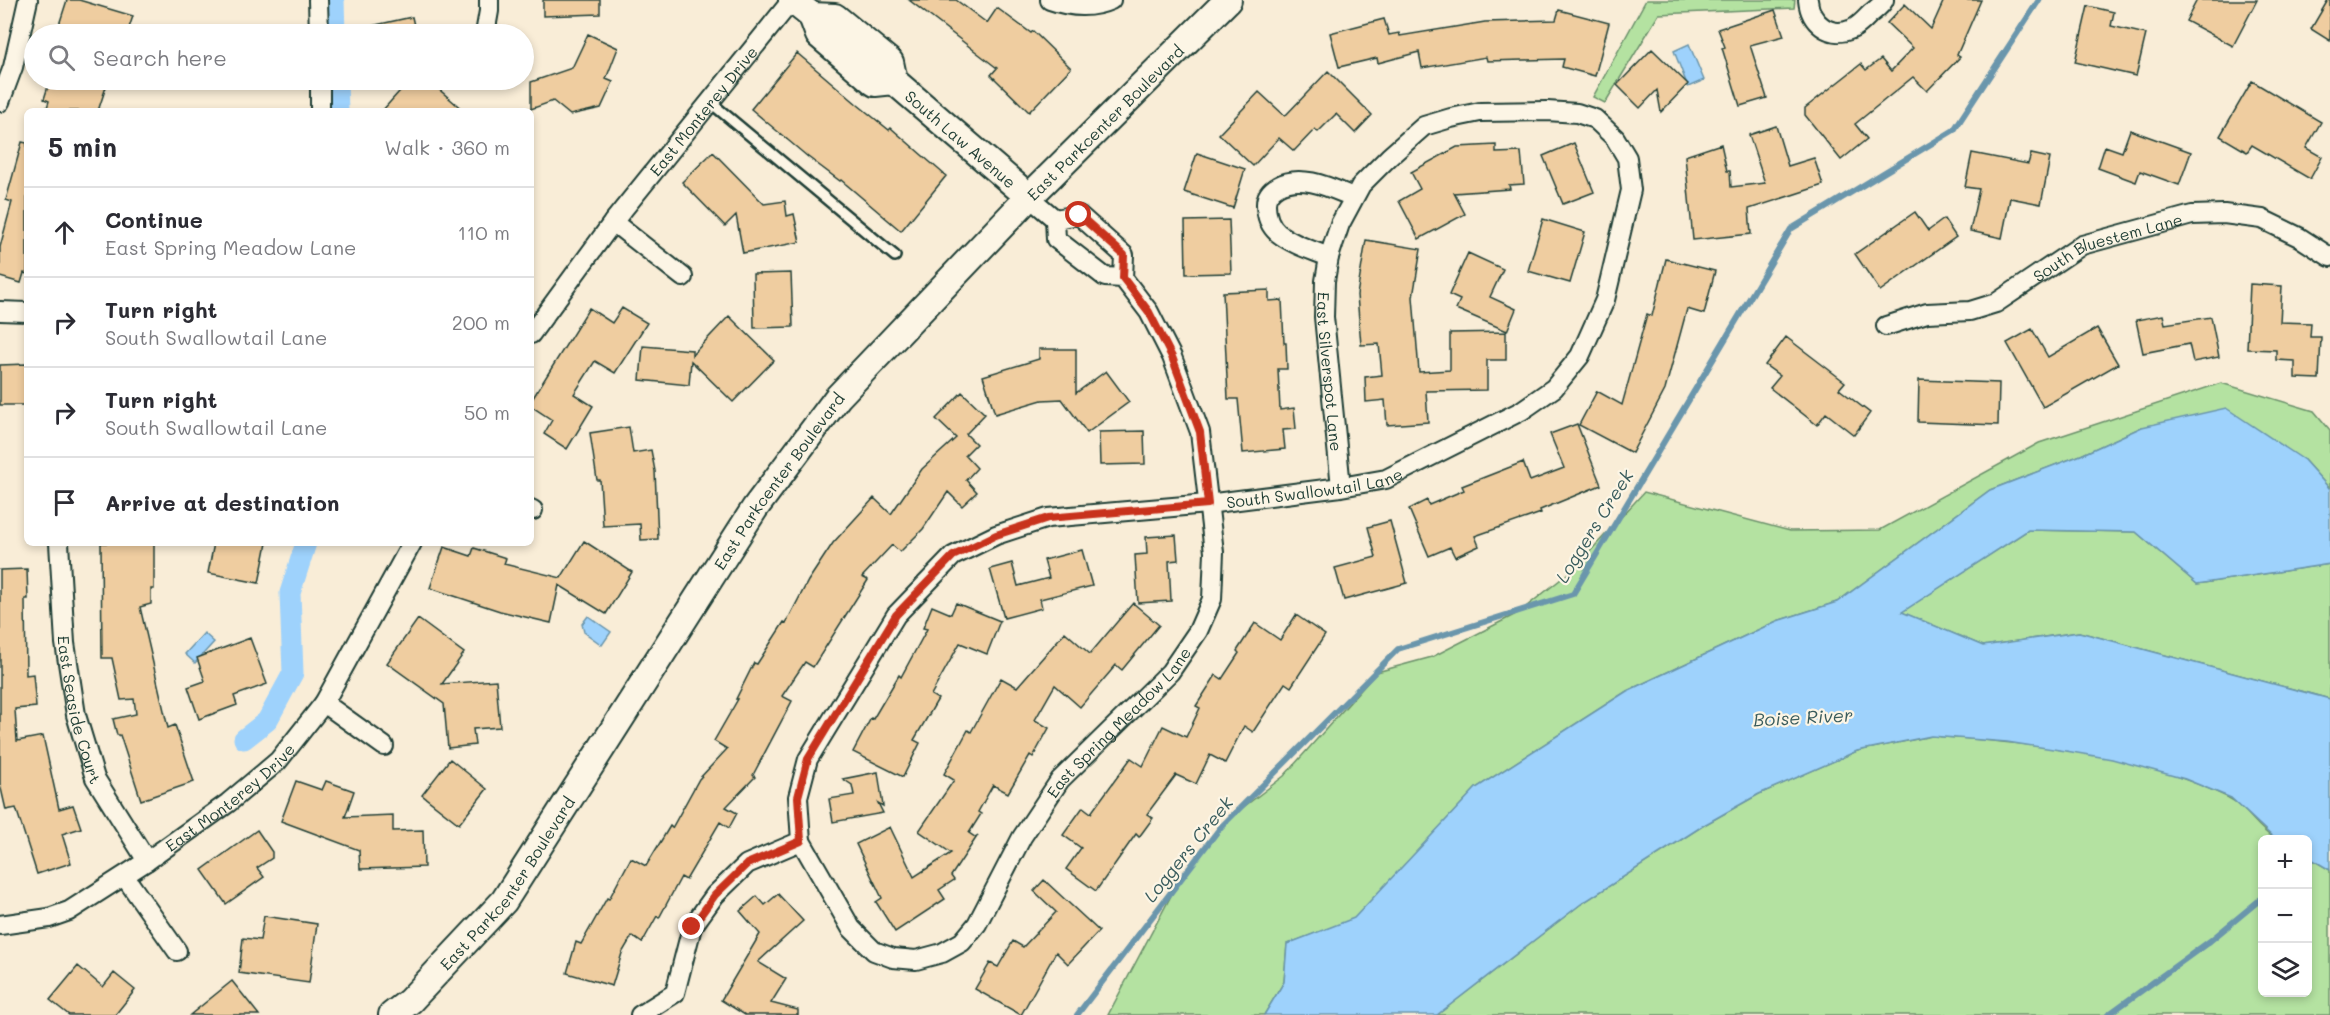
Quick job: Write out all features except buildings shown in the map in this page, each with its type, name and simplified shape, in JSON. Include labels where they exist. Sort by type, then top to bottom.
[{"type":"main road","name":"East Parkcenter Boulevard","points":[[392,1015],[410,1001],[504,901],[755,508],[838,397],[1029,197],[1228,0]]},
{"type":"main road","name":"South Law Avenue","points":[[802,8],[835,17],[890,62],[894,81],[1029,197]]},
{"type":"street","points":[[0,102],[8,58],[28,0]]},
{"type":"street","points":[[318,0],[319,24]]},
{"type":"street","points":[[486,24],[489,0]]},
{"type":"street","points":[[1050,0],[1069,6],[1088,6],[1111,0]]},
{"type":"street","points":[[1808,0],[1809,12],[1817,23],[1827,30],[1837,32],[1854,28],[1884,0]]},
{"type":"street","name":"East Monterey Drive","points":[[534,330],[613,222],[710,102],[802,8]]},
{"type":"street","points":[[320,90],[320,108]]},
{"type":"street","name":"East Silverspot Lane","points":[[1341,487],[1324,317],[1325,281],[1329,256],[1340,224],[1361,185],[1424,126],[1480,112],[1577,113],[1595,119]]},
{"type":"street","name":"South Swallowtail Lane","points":[[801,841],[798,797],[808,759],[896,615],[953,556],[996,535],[1048,518],[1208,504],[1386,479],[1521,411],[1554,387],[1580,356],[1605,300],[1631,190],[1627,158],[1615,138],[1595,119]]},
{"type":"street","points":[[1329,256],[1292,242],[1276,231],[1266,215],[1266,200],[1272,189],[1286,181],[1304,180],[1353,197]]},
{"type":"street","points":[[1029,197],[1055,219],[1056,239],[1105,277],[1123,278]]},
{"type":"street","name":"South Bluestem Lane","points":[[1886,326],[1927,313],[1970,311],[1996,303],[2082,245],[2192,215],[2224,214],[2262,219],[2299,237],[2330,257]]},
{"type":"street","name":"East Spring Meadow Lane","points":[[801,841],[851,928],[874,951],[893,958],[916,960],[942,953],[962,942],[977,924],[1022,837],[1060,780],[1170,672],[1198,631],[1212,599],[1214,552],[1200,432],[1172,357],[1149,312],[1123,278],[1124,255],[1079,215],[1055,219]]},
{"type":"street","points":[[613,222],[683,276]]},
{"type":"street","points":[[0,311],[24,312]]},
{"type":"street","name":"East Seaside Court","points":[[59,546],[65,644],[76,715],[95,778],[147,861]]},
{"type":"street","name":"East Monterey Drive","points":[[0,925],[49,918],[69,911],[125,877],[228,802],[279,761],[324,703],[410,546]]},
{"type":"street","points":[[324,703],[384,746]]},
{"type":"street","points":[[640,1015],[675,993],[692,927],[715,895],[747,864],[801,841]]},
{"type":"street","points":[[125,877],[177,951]]},
{"type":"lane","points":[[710,102],[895,256]]},
{"type":"green space","points":[[1646,0],[1795,0],[1794,8],[1659,14],[1605,103],[1593,97]]},
{"type":"green space","points":[[2221,383],[2314,411],[2330,430],[2330,489],[2304,460],[2142,427],[2081,455],[1990,490],[1837,602],[1777,621],[1627,691],[1476,788],[1354,919],[1287,944],[1284,982],[1264,1015],[1108,1015],[1182,875],[1228,819],[1284,776],[1377,672],[1432,657],[1518,613],[1575,568],[1644,492],[1790,531],[1880,530],[2039,443]]},
{"type":"green space","points":[[2028,530],[2136,532],[2197,584],[2330,564],[2330,699],[2079,632],[1983,646],[1901,612]]},
{"type":"green space","points":[[1932,736],[2007,742],[2120,760],[2192,782],[2227,797],[2269,835],[2258,835],[2258,997],[2312,997],[2312,859],[2330,870],[2330,1015],[1437,1015],[1581,904],[1704,825],[1759,794],[1857,751]]},
{"type":"water","points":[[1689,44],[1704,80],[1688,87],[1674,51]]},
{"type":"water","name":"Boise River","points":[[2226,408],[2304,460],[2330,489],[2330,564],[2197,584],[2136,532],[2028,530],[1902,612],[1983,646],[2079,632],[2330,699],[2330,870],[2312,859],[2312,835],[2271,835],[2231,798],[2185,779],[2112,759],[2066,751],[2007,742],[1931,736],[1857,751],[1759,794],[1704,825],[1581,904],[1437,1015],[1264,1015],[1284,982],[1287,944],[1354,918],[1476,788],[1627,691],[1777,621],[1837,602],[1990,490],[2081,455],[2142,427]]},
{"type":"water","points":[[588,616],[611,632],[602,645],[584,632],[582,624]]},
{"type":"water","points":[[204,633],[214,642],[195,663],[185,654]]},
{"type":"waterway","points":[[334,0],[335,24]]},
{"type":"waterway","name":"Loggers Creek","points":[[1077,1015],[1220,828],[1398,649],[1573,594],[1791,229],[1954,130],[2039,0]]},
{"type":"waterway","points":[[337,90],[338,108]]},
{"type":"waterway","points":[[244,739],[267,721],[293,673],[290,593],[305,546]]},
{"type":"waterway","points":[[2108,1015],[2210,941],[2258,901]]},
{"type":"route","points":[[692,927],[715,895],[747,864],[801,841],[798,797],[808,759],[896,615],[953,556],[996,535],[1048,518],[1208,504],[1200,432],[1172,357],[1149,312],[1123,278],[1124,255],[1079,215]]}]
